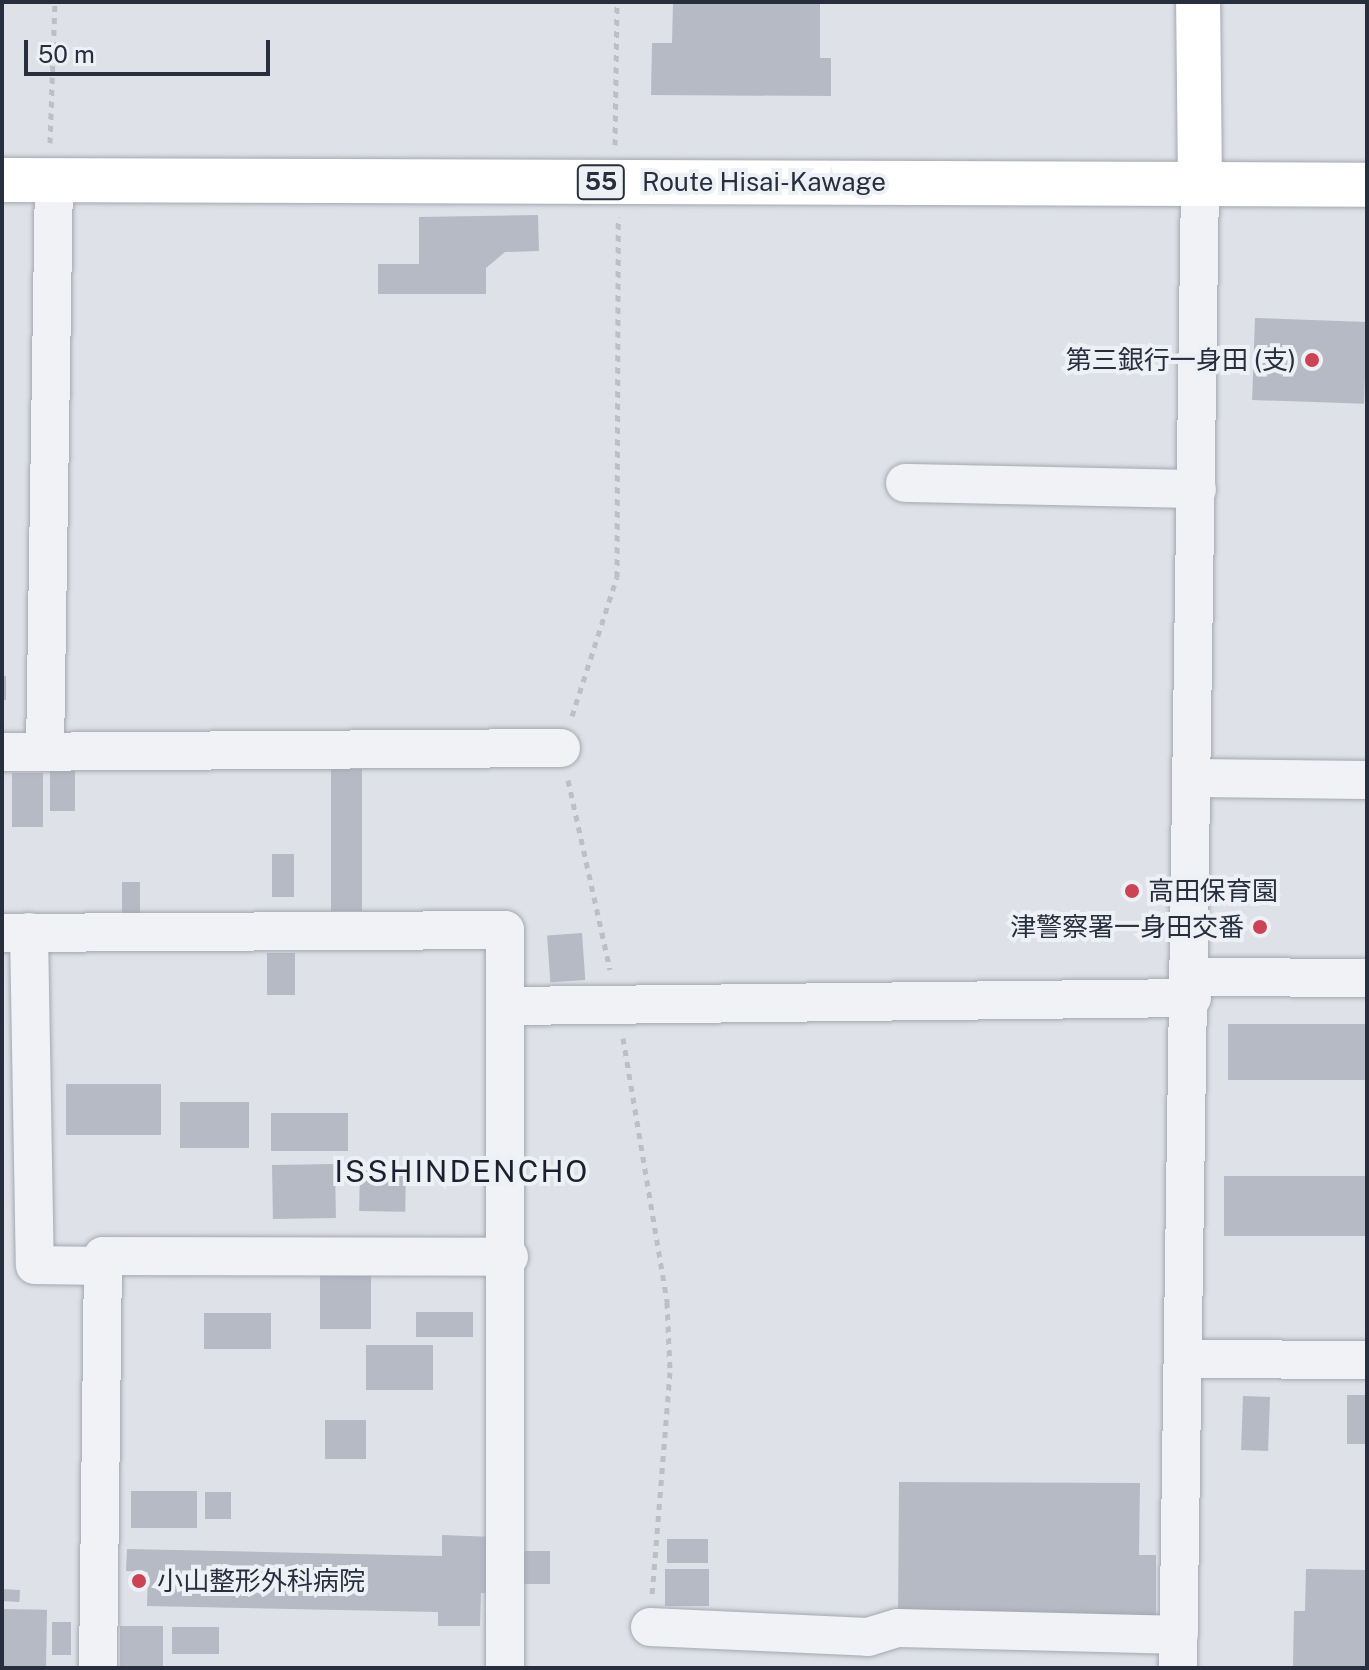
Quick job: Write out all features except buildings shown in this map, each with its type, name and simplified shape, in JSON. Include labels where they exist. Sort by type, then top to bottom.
[{"type":"main road","points":[[1198,2],[1200,184]]},
{"type":"main road","name":"Route Hisai-Kawage","points":[[2,180],[1367,185]]},
{"type":"street","points":[[45,751],[50,180]]},
{"type":"street","points":[[650,1627],[868,1637],[898,1628],[1178,1652],[1193,988],[1200,184]]},
{"type":"street","points":[[905,483],[1197,489]]},
{"type":"street","points":[[2,752],[561,748]]},
{"type":"street","points":[[1194,778],[1367,780]]},
{"type":"street","points":[[102,1266],[35,1265],[16,932],[505,930],[509,1257],[505,1668]]},
{"type":"street","points":[[508,1006],[617,999],[1193,988],[1367,978]]},
{"type":"street","points":[[98,1668],[103,1256],[509,1257]]},
{"type":"street","points":[[1184,1359],[1367,1360]]},
{"type":"path","points":[[50,180],[55,2]]},
{"type":"path","points":[[617,2],[617,577],[561,748],[617,999],[667,1302],[670,1372],[650,1627]]},
{"type":"place","name":"第三銀行一身田 (支)","points":[[1312,360]]},
{"type":"place","name":"高田保育園","points":[[1132,891]]},
{"type":"place","name":"津警察署一身田交番","points":[[1260,927]]},
{"type":"place","name":"小山整形外科病院","points":[[139,1581]]},
{"type":"district","name":"ISSHINDENCHO","points":[[462,1171]]}]
